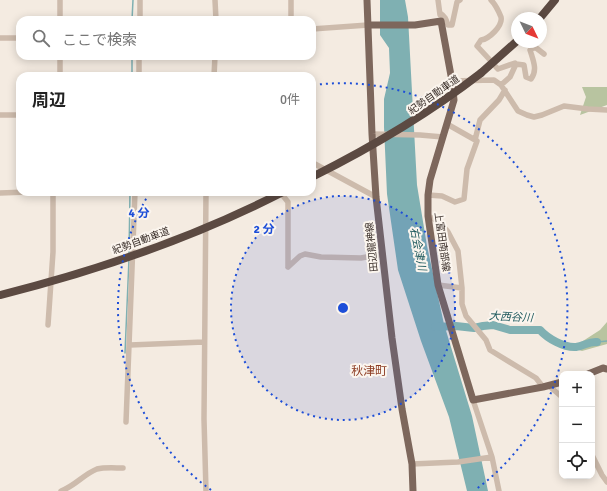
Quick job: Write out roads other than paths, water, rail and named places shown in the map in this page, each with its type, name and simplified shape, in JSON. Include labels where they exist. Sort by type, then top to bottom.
[{"type":"highway","points":[[545,12],[556,0]]},
{"type":"highway","name":"紀勢自動車道","points":[[316,175],[363,151],[435,108],[482,73],[511,46]]},
{"type":"highway","name":"紀勢自動車道","points":[[0,295],[127,257],[182,237],[275,196]]},
{"type":"main road","name":"田辺龍神線","points":[[367,0],[370,25],[372,134],[376,197],[392,338],[402,410],[412,464],[413,491]]},
{"type":"main road","points":[[370,25],[415,25],[442,21]]},
{"type":"main road","name":"上富田南部線","points":[[442,21],[454,100],[430,180],[428,216],[438,285],[473,400]]},
{"type":"main road","points":[[595,371],[603,368],[607,369]]},
{"type":"main road","points":[[473,400],[559,383]]},
{"type":"street","points":[[60,0],[60,16]]},
{"type":"street","points":[[140,0],[140,16]]},
{"type":"street","points":[[215,0],[216,16]]},
{"type":"street","points":[[291,0],[291,16]]},
{"type":"street","points":[[438,0],[442,21]]},
{"type":"street","points":[[440,13],[446,18],[448,25],[452,25],[457,2],[460,0]]},
{"type":"street","points":[[490,60],[477,46],[481,40],[486,39],[496,29],[500,23],[501,18],[491,0]]},
{"type":"street","points":[[316,28],[370,25]]},
{"type":"street","points":[[0,38],[16,38]]},
{"type":"street","points":[[496,67],[498,69],[515,64],[524,65],[526,77],[531,79],[534,75],[534,64],[530,50],[535,47],[544,54]]},
{"type":"street","points":[[60,60],[60,72]]},
{"type":"street","points":[[138,72],[139,60]]},
{"type":"street","points":[[214,60],[214,72]]},
{"type":"street","points":[[428,195],[442,196],[456,202],[464,199],[467,169],[477,141],[475,140],[480,120],[499,100],[503,87],[516,64]]},
{"type":"street","points":[[452,80],[494,80],[503,87],[518,111],[534,117],[564,106],[607,110]]},
{"type":"street","points":[[0,115],[16,115]]},
{"type":"street","points":[[447,124],[475,140]]},
{"type":"street","points":[[372,134],[443,137]]},
{"type":"street","points":[[316,165],[376,197]]},
{"type":"street","points":[[0,194],[16,193]]},
{"type":"street","points":[[48,325],[53,252],[52,196]]},
{"type":"street","points":[[126,422],[135,196]]},
{"type":"street","points":[[206,196],[204,418],[206,491]]},
{"type":"street","points":[[283,196],[288,202],[288,268],[300,256],[305,254],[320,257],[361,258],[383,254]]},
{"type":"street","points":[[428,216],[440,222],[448,232],[458,251],[462,288],[462,304],[466,316],[486,340],[490,350],[536,378],[559,395]]},
{"type":"street","points":[[438,285],[462,288]]},
{"type":"street","points":[[130,344],[204,342]]},
{"type":"street","points":[[473,400],[492,457],[499,491]]},
{"type":"street","points":[[412,464],[458,462],[492,457]]},
{"type":"street","points":[[595,461],[607,482]]},
{"type":"street","points":[[62,491],[99,468],[123,468]]},
{"type":"water","name":"右会津川","points":[[380,0],[405,0],[408,17],[417,185],[427,246],[444,324],[472,416],[488,491],[467,491],[449,417],[421,341],[398,270],[387,194],[384,99],[390,73],[389,48],[380,35]]},
{"type":"waterway","points":[[132,16],[133,0]]},
{"type":"waterway","points":[[132,60],[132,72]]},
{"type":"waterway","points":[[129,254],[130,196]]},
{"type":"waterway","points":[[125,353],[129,259]]},
{"type":"waterway","name":"大西谷川","points":[[435,327],[456,326],[474,328],[493,325],[510,330],[540,330],[556,342],[571,347],[597,342]]},
{"type":"waterway","name":"大西谷川","points":[[597,342],[607,341]]},
{"type":"district","name":"秋津町","points":[[369,371]]}]
